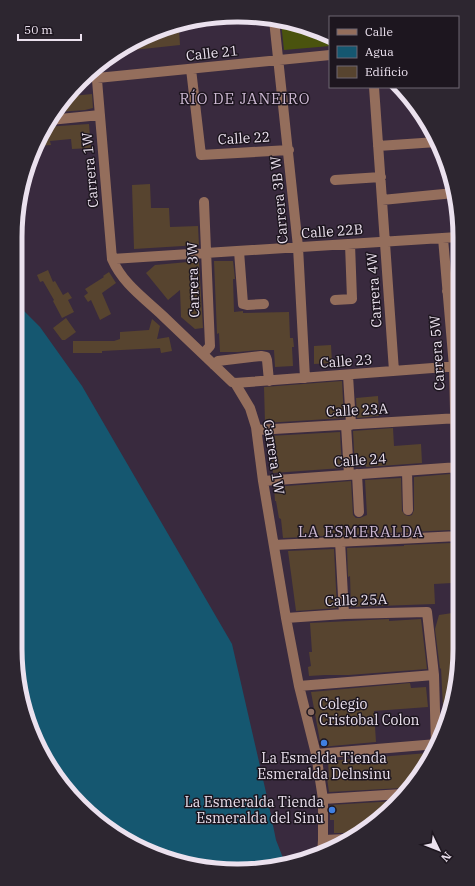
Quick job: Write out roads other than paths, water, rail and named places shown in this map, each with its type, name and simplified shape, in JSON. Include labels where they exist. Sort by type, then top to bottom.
[{"type":"street","name":"Carrera 3B W","points":[[275,25],[298,248],[305,378]]},
{"type":"street","name":"Calle 21","points":[[98,73],[191,69],[329,55]]},
{"type":"street","name":"Calle 22","points":[[191,69],[201,155],[288,150]]},
{"type":"street","name":"Carrera 1W","points":[[96,74],[112,259],[123,280],[232,382],[235,383],[250,408],[257,430],[263,481],[286,618],[299,686],[316,754],[323,799],[323,847]]},
{"type":"street","name":"Carrera 4W","points":[[374,88],[394,371]]},
{"type":"street","points":[[57,119],[100,115]]},
{"type":"street","points":[[378,146],[431,142]]},
{"type":"street","points":[[335,180],[381,177]]},
{"type":"street","points":[[382,200],[449,194]]},
{"type":"street","name":"Carrera 3W","points":[[203,354],[210,346],[204,202]]},
{"type":"street","name":"Calle 22B","points":[[112,259],[453,237]]},
{"type":"street","name":"Carrera 5W","points":[[443,238],[453,342]]},
{"type":"street","points":[[335,300],[352,298],[350,244]]},
{"type":"street","points":[[239,251],[243,304],[264,304]]},
{"type":"street","points":[[447,291],[453,291]]},
{"type":"street","points":[[214,364],[218,361],[261,356],[266,357],[269,381]]},
{"type":"street","name":"Calle 23","points":[[235,383],[453,367]]},
{"type":"street","points":[[348,375],[348,425],[353,475],[359,512]]},
{"type":"street","name":"Calle 23A","points":[[257,430],[453,418]]},
{"type":"street","name":"Calle 24","points":[[263,481],[453,468]]},
{"type":"street","points":[[407,471],[408,510]]},
{"type":"street","points":[[274,545],[453,536]]},
{"type":"street","points":[[340,541],[344,614]]},
{"type":"street","name":"Calle 25A","points":[[286,618],[344,614],[427,612],[434,675]]},
{"type":"street","points":[[299,686],[434,675],[436,734]]},
{"type":"street","points":[[316,754],[430,745]]},
{"type":"street","points":[[323,799],[397,794]]},
{"type":"street","points":[[323,840],[337,839]]},
{"type":"water","points":[[22,309],[40,327],[82,386],[232,644],[276,840],[284,859],[252,864],[223,864],[195,860],[155,848],[118,828],[95,811],[75,791],[58,768],[44,744],[29,704],[22,663]]},
{"type":"place","name":"Colegio Cristobal Colon","points":[[311,712]]},
{"type":"place","name":"La Esmelda Tienda Esmeralda Delnsinu","points":[[324,743]]},
{"type":"place","name":"La Esmeralda Tienda Esmeralda del Sinu","points":[[332,810]]},
{"type":"district","name":"RÍO DE JANEIRO","points":[[245,98]]},
{"type":"district","name":"LA ESMERALDA","points":[[361,531]]}]
